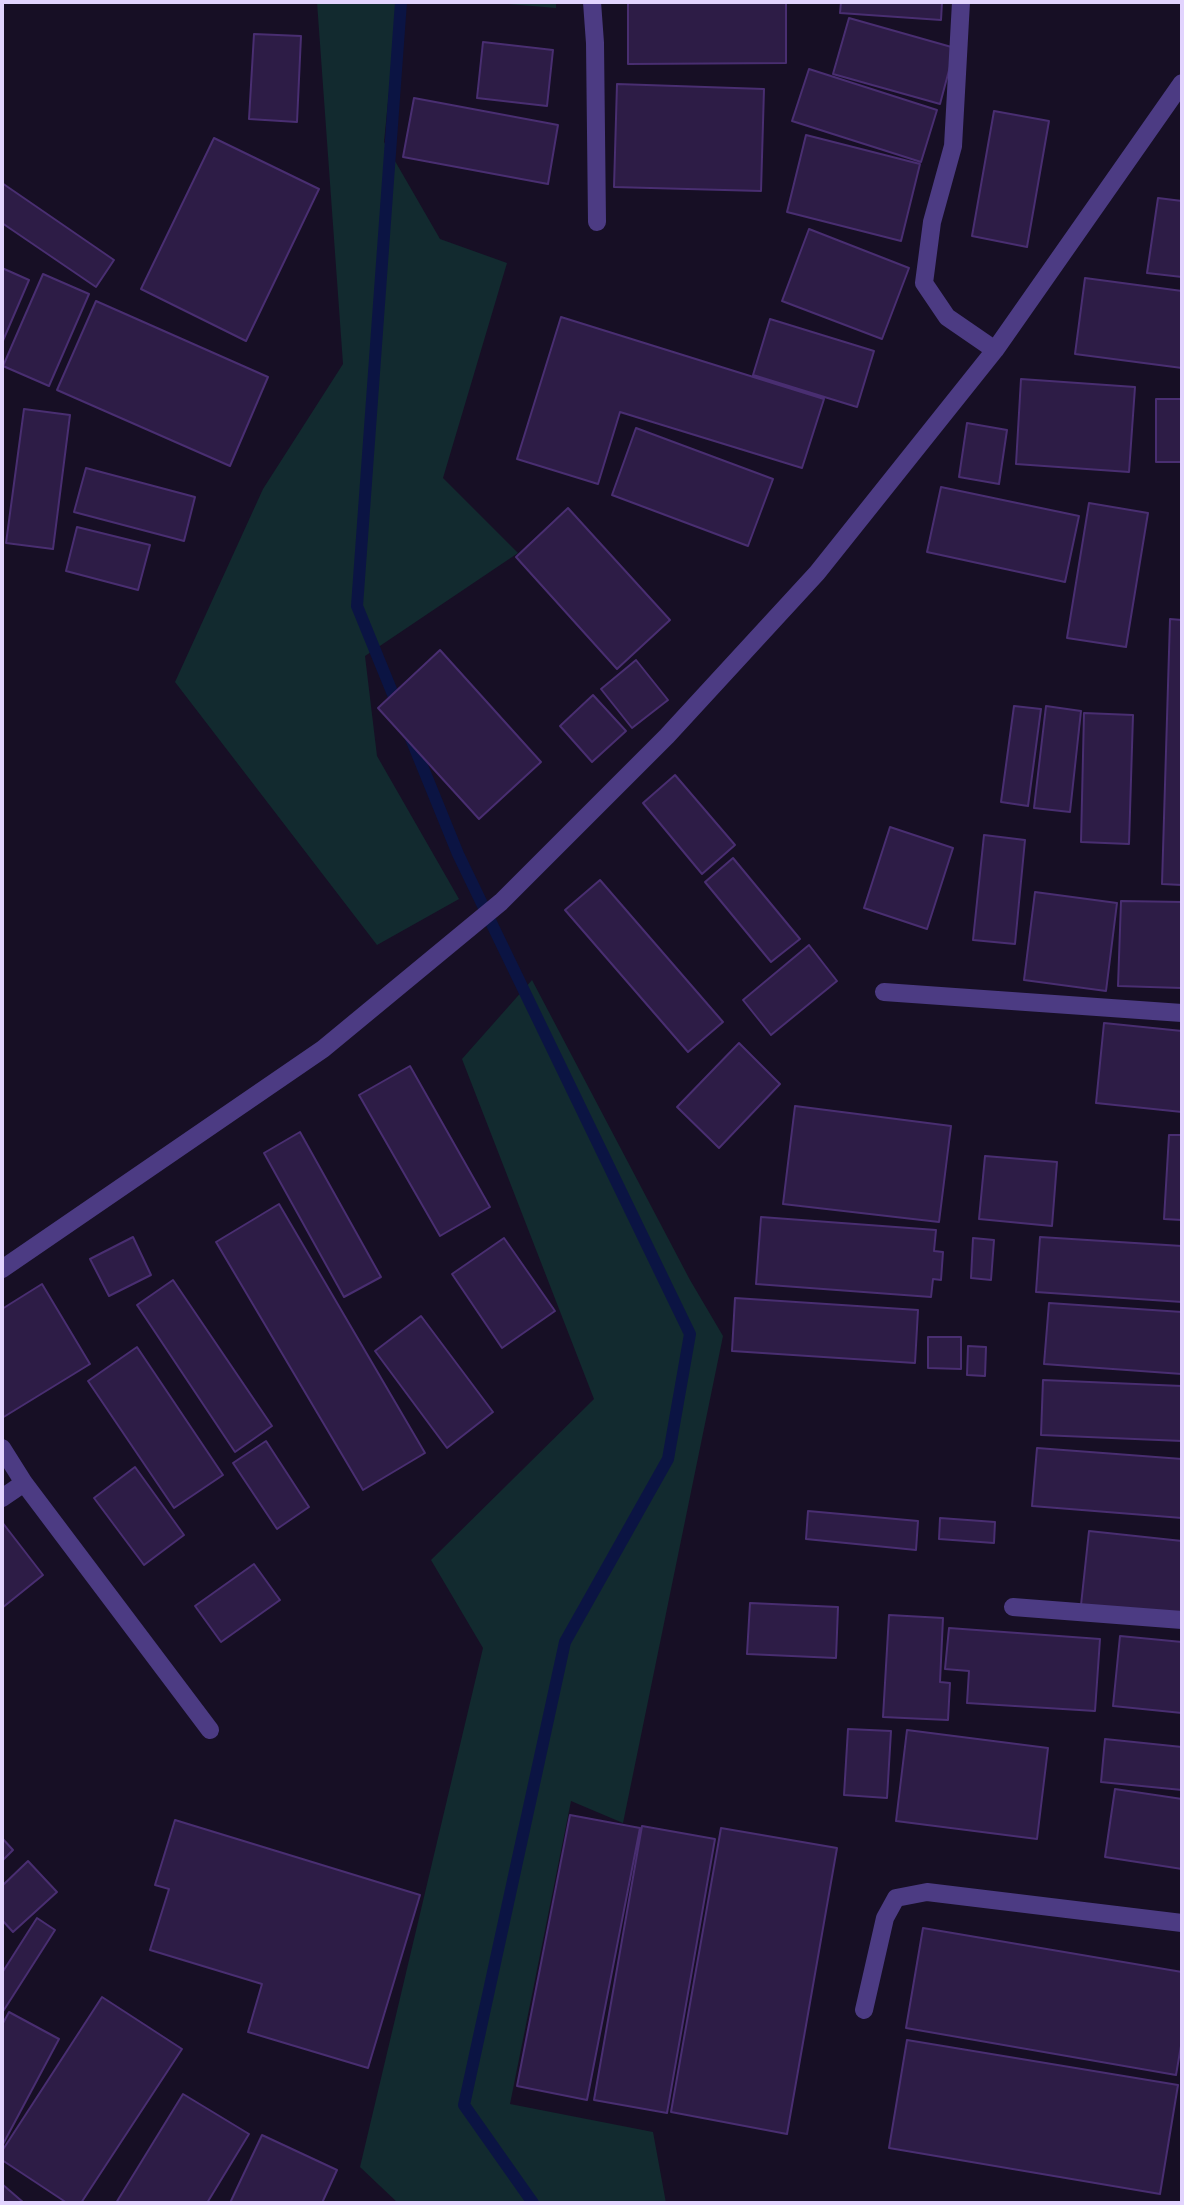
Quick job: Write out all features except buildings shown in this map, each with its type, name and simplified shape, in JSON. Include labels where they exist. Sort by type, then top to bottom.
[{"type":"street","points":[[592,2],[597,222]]},
{"type":"street","points":[[961,2],[953,146],[932,222],[924,283],[947,317],[995,350]]},
{"type":"street","points":[[2,1269],[323,1049],[501,902],[667,736],[817,573],[995,350],[1182,83]]},
{"type":"street","points":[[884,992],[1182,1013]]},
{"type":"street","points":[[2,1448],[24,1483],[210,1730]]},
{"type":"street","points":[[2,1498],[24,1483]]},
{"type":"street","points":[[1013,1607],[1182,1620]]},
{"type":"street","points":[[864,2010],[884,1918],[896,1898],[927,1892],[1182,1923]]},
{"type":"green space","points":[[317,2],[398,2],[384,142],[440,239],[507,263],[443,478],[518,553],[365,656],[377,756],[459,899],[377,945],[175,682],[263,489],[343,364]]},
{"type":"green space","points":[[484,2],[556,2],[556,8]]},
{"type":"green space","points":[[532,980],[690,1280],[723,1336],[623,1823],[571,1801],[510,2104],[653,2132],[666,2203],[398,2203],[360,2167],[483,1648],[431,1560],[594,1399],[462,1059]]},
{"type":"waterway","points":[[399,709],[357,606],[401,2]]},
{"type":"waterway","points":[[410,736],[458,854],[690,1334],[668,1459],[565,1642],[464,2105],[533,2203]]}]
